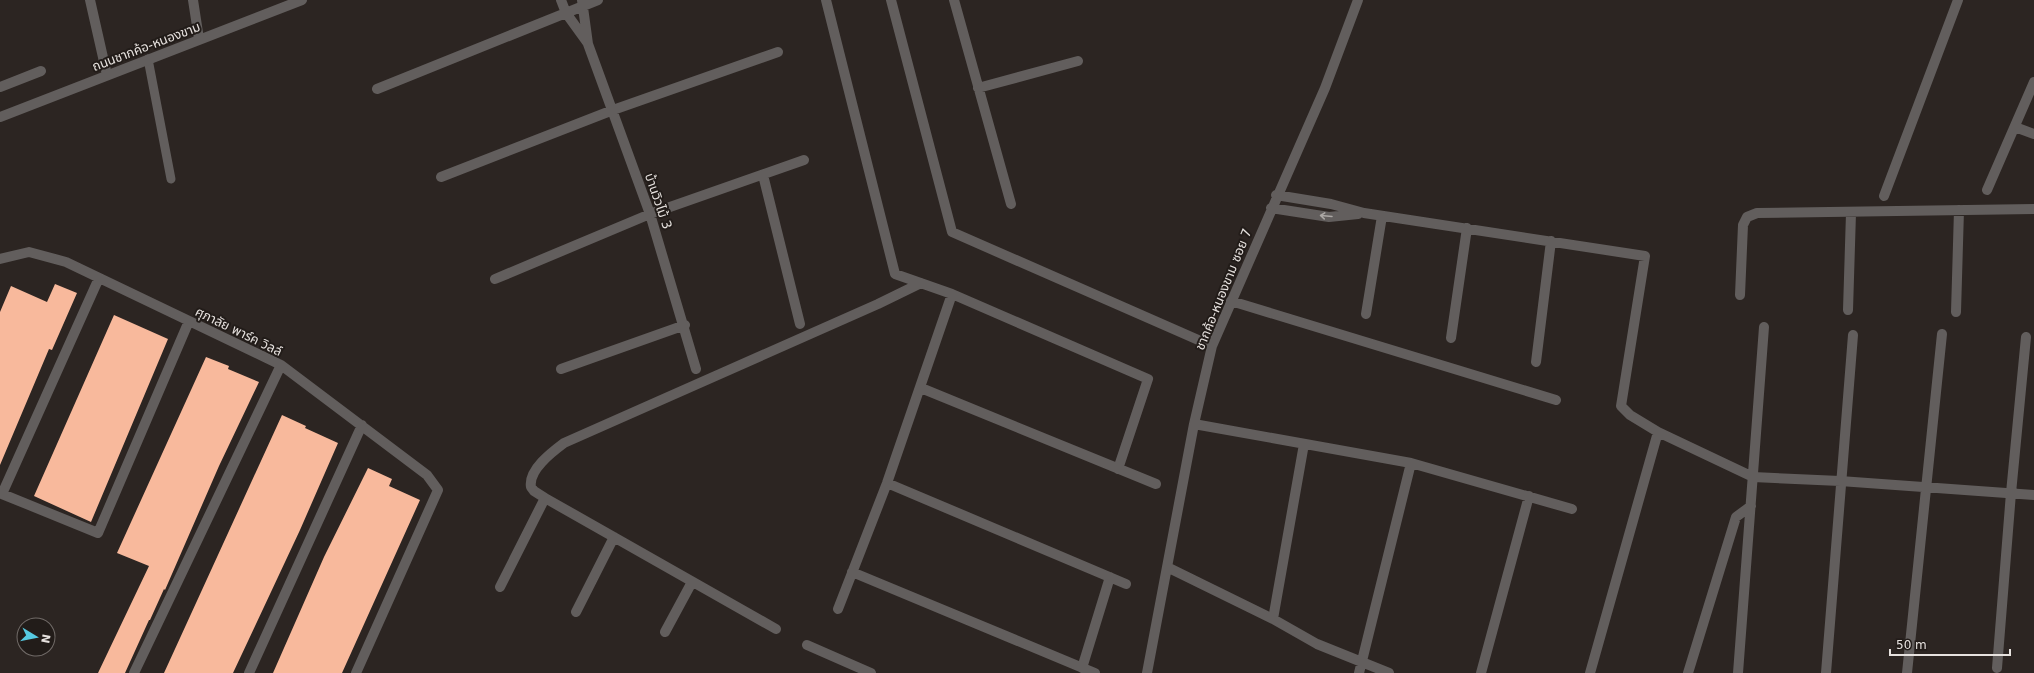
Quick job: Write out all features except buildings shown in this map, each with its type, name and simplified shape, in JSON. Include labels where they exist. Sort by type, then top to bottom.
[{"type":"street","points":[[90,0],[108,75]]},
{"type":"street","points":[[193,0],[199,39]]},
{"type":"street","name":"ถนนชากค้อ-หนองขาม","points":[[0,117],[302,0]]},
{"type":"street","name":"บ้านวิวไม้ 3","points":[[562,0],[566,13],[588,44]]},
{"type":"street","points":[[377,89],[566,13],[583,3],[598,0]]},
{"type":"street","points":[[826,0],[895,274],[952,294],[1148,379],[1118,468]]},
{"type":"street","points":[[891,0],[952,232],[1212,346]]},
{"type":"street","points":[[954,0],[1011,204]]},
{"type":"street","name":"ชากค้อ-หนองขาม ซอย 7","points":[[1147,673],[1194,424],[1212,346],[1276,195],[1325,88],[1358,0]]},
{"type":"street","points":[[1884,196],[1958,0]]},
{"type":"street","name":"บ้านวิวไม้ 3","points":[[583,3],[588,44],[650,214],[685,325],[696,369]]},
{"type":"street","points":[[441,177],[613,110],[778,52]]},
{"type":"street","points":[[978,88],[1078,61]]},
{"type":"street","points":[[0,87],[41,71]]},
{"type":"street","points":[[1987,190],[2034,82]]},
{"type":"street","points":[[2015,127],[2034,134]]},
{"type":"street","points":[[495,279],[650,214],[804,160]]},
{"type":"street","points":[[763,175],[800,324]]},
{"type":"street","points":[[1276,195],[1331,204],[1364,213],[1382,216],[1645,256],[1621,406],[1630,415],[1658,432],[1753,477],[1840,481],[2034,495]]},
{"type":"street","points":[[1271,208],[1329,217],[1364,213]]},
{"type":"street","points":[[1740,295],[1743,225],[1747,217],[1757,213],[1851,213],[2034,209]]},
{"type":"street","points":[[1956,312],[1959,210]]},
{"type":"street","points":[[1848,310],[1851,213]]},
{"type":"street","points":[[1366,314],[1382,216]]},
{"type":"street","points":[[1450,338],[1468,228]]},
{"type":"street","points":[[1536,362],[1551,241]]},
{"type":"street","name":"ศุภาลัย พาร์ค วิลล์","points":[[0,259],[29,252],[66,262],[281,365],[427,475],[438,490],[356,673]]},
{"type":"street","points":[[99,278],[2,494],[98,533],[188,321]]},
{"type":"street","points":[[776,629],[545,498],[534,491],[531,487],[533,477],[544,461],[564,443],[878,304],[921,283]]},
{"type":"street","points":[[838,609],[887,483],[921,388],[952,294]]},
{"type":"street","points":[[1232,301],[1556,400]]},
{"type":"street","points":[[561,369],[685,325]]},
{"type":"street","points":[[1738,673],[1764,327]]},
{"type":"street","points":[[1907,673],[1942,334]]},
{"type":"street","points":[[1826,673],[1840,481],[1853,335]]},
{"type":"street","points":[[1997,668],[2011,493],[2026,337]]},
{"type":"street","points":[[134,673],[281,365]]},
{"type":"street","points":[[921,388],[1156,484]]},
{"type":"street","points":[[1194,424],[1411,463],[1572,509]]},
{"type":"street","points":[[249,673],[362,425]]},
{"type":"street","points":[[1590,673],[1658,432]]},
{"type":"street","points":[[1273,620],[1304,444]]},
{"type":"street","points":[[1360,668],[1411,463]]},
{"type":"street","points":[[887,483],[1126,584]]},
{"type":"street","points":[[1481,673],[1529,496]]},
{"type":"street","points":[[500,587],[545,498]]},
{"type":"street","points":[[1688,673],[1736,516],[1751,506]]},
{"type":"street","points":[[576,612],[614,537]]},
{"type":"street","points":[[1166,567],[1273,620],[1360,668],[1389,673]]},
{"type":"street","points":[[852,572],[1095,673]]},
{"type":"street","points":[[1082,668],[1110,577]]},
{"type":"street","points":[[665,632],[692,582]]},
{"type":"street","points":[[807,645],[871,673]]},
{"type":"lane","points":[[148,59],[171,179]]}]
